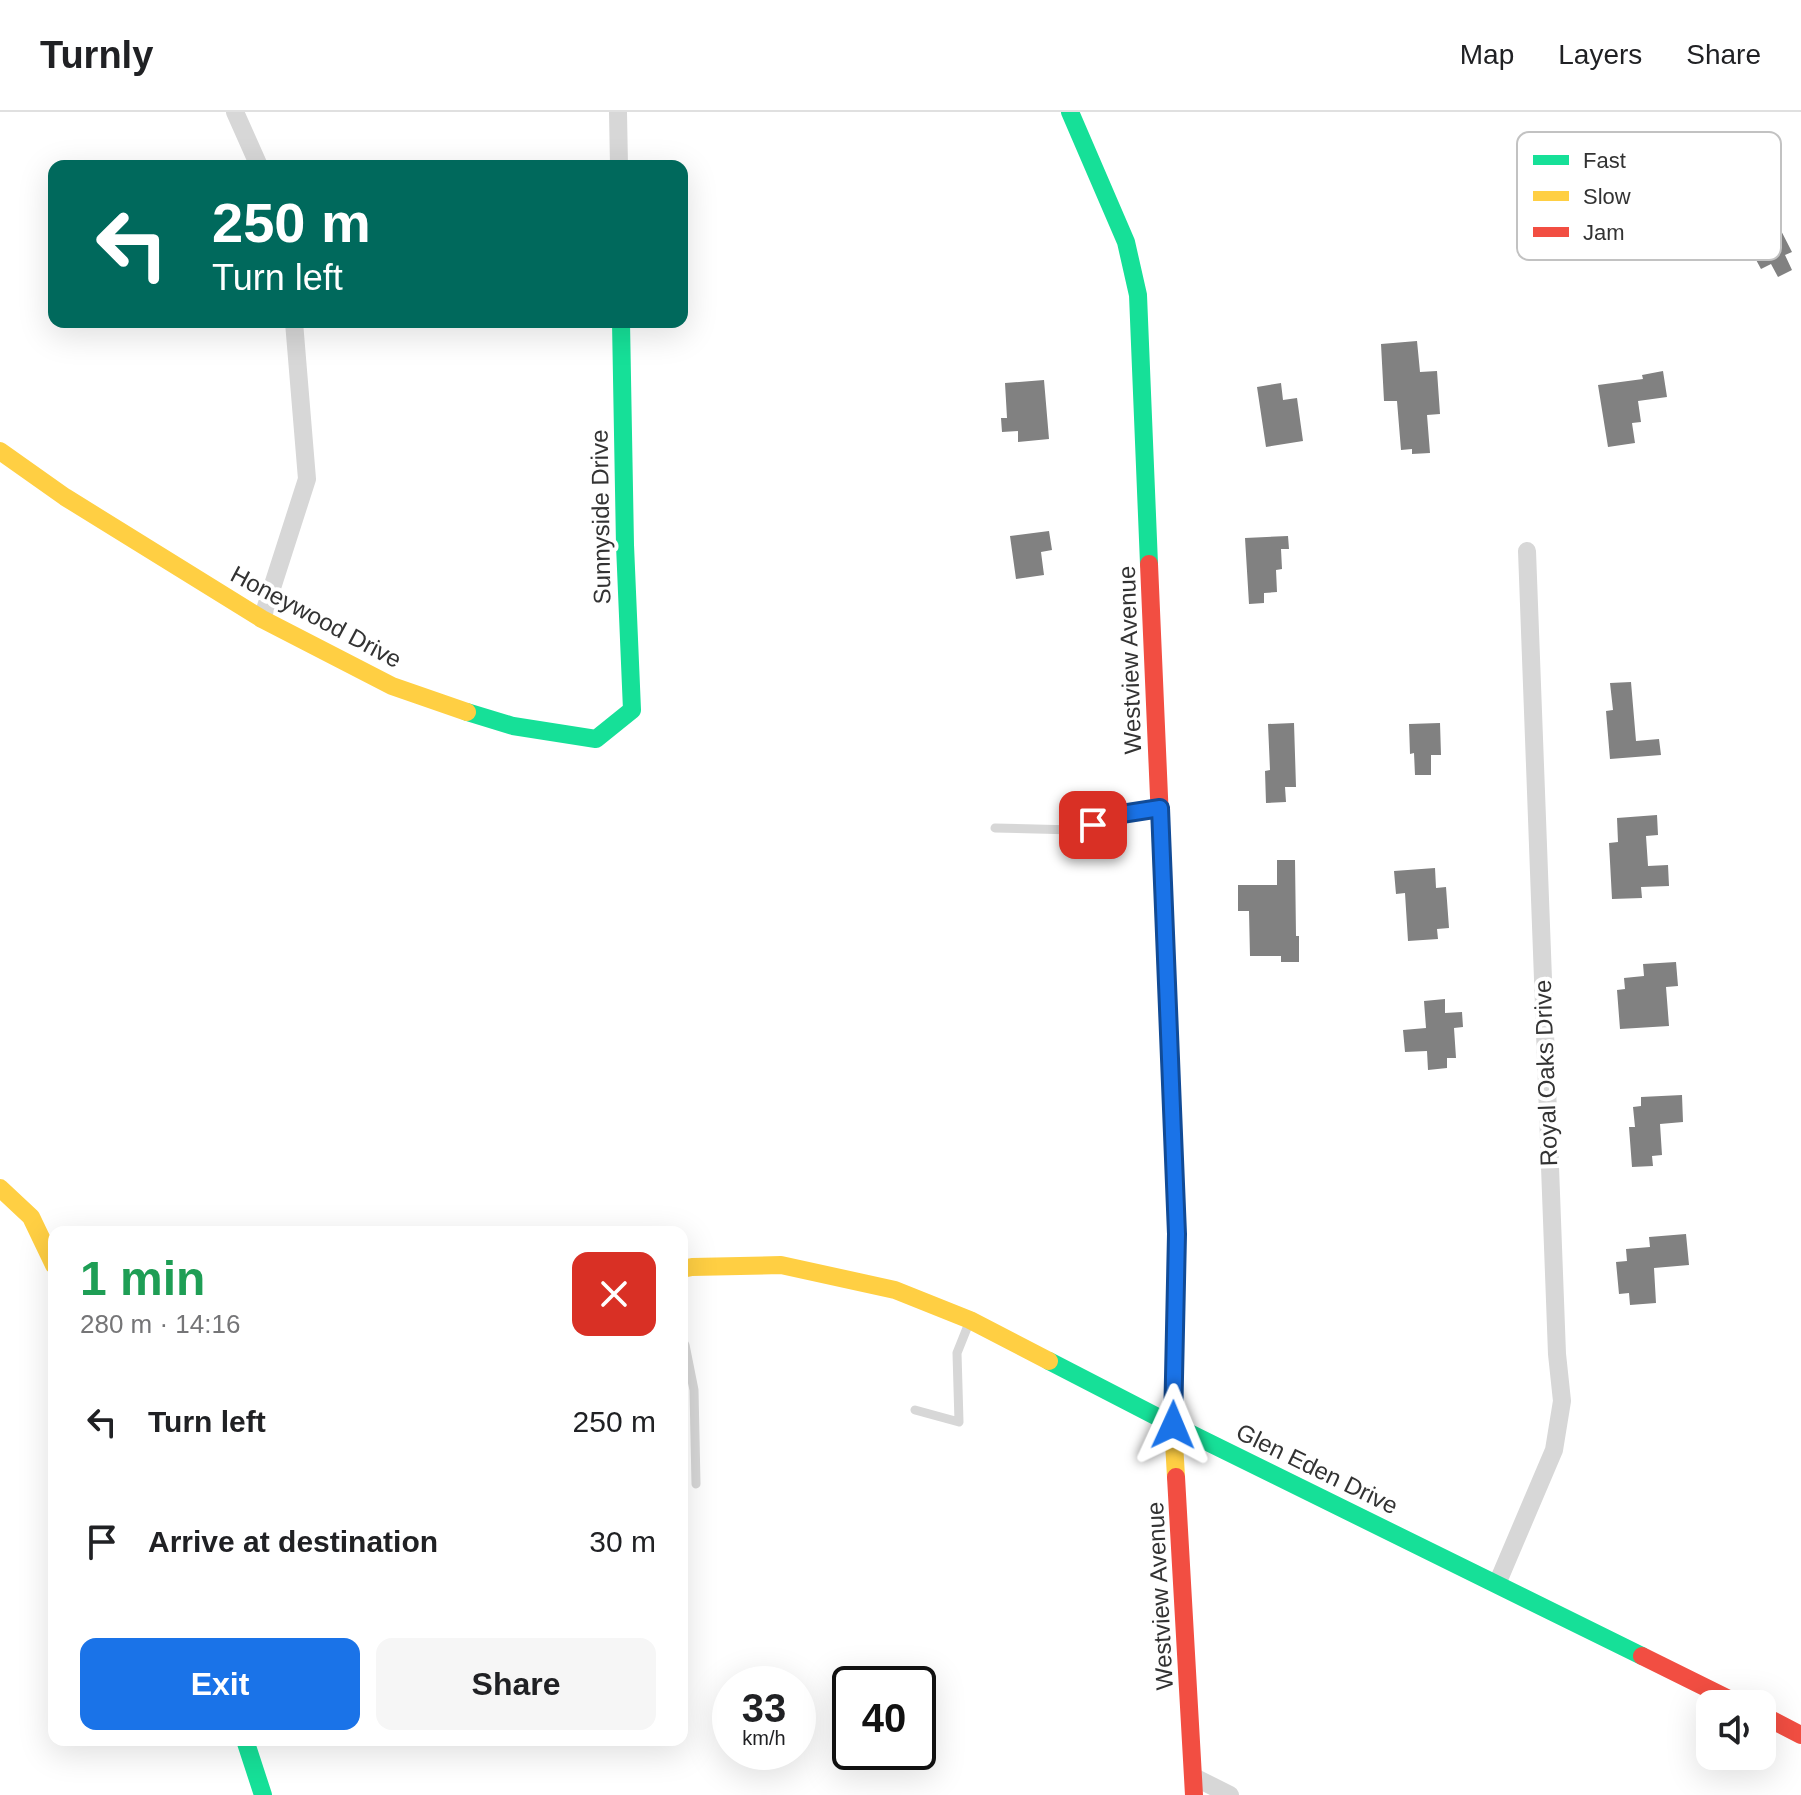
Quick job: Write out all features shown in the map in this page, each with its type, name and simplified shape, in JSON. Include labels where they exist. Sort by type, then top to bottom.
[{"type":"street","points":[[235,112],[256,160]]},
{"type":"street","points":[[618,112],[619,160]]},
{"type":"street","name":"Westview Avenue","points":[[1070,112],[1126,242],[1138,295],[1177,1234],[1173,1425],[1194,1786]]},
{"type":"street","points":[[262,619],[307,479],[294,328]]},
{"type":"street","name":"Sunnyside Drive","points":[[621,328],[632,710]]},
{"type":"street","name":"Honeywood Drive","points":[[0,451],[65,497],[262,619],[392,686],[513,726],[596,739],[632,710]]},
{"type":"street","name":"Royal Oaks Drive","points":[[1497,1584],[1554,1450],[1562,1401],[1557,1354],[1527,551]]},
{"type":"street","points":[[0,1188],[31,1217],[48,1252]]},
{"type":"street","name":"Glen Eden Drive","points":[[688,1268],[781,1265],[895,1290],[970,1320],[1173,1425],[1711,1690]]},
{"type":"street","points":[[1776,1722],[1801,1735]]},
{"type":"street","points":[[247,1746],[263,1795]]},
{"type":"street","points":[[1194,1786],[1230,1795]]},
{"type":"lane","points":[[995,828],[1075,830],[1115,815],[1160,808]]},
{"type":"lane","points":[[915,1410],[959,1422],[957,1353],[970,1320]]},
{"type":"lane","points":[[688,1360],[694,1390],[696,1484]]},
{"type":"building","points":[[1781,231],[1792,252],[1785,255],[1792,270],[1778,277],[1771,264],[1761,269],[1756,260],[1781,260]]},
{"type":"building","points":[[1417,341],[1420,372],[1437,371],[1440,414],[1427,415],[1430,453],[1412,454],[1412,449],[1401,450],[1397,401],[1384,401],[1381,344]]},
{"type":"building","points":[[1663,371],[1667,397],[1638,401],[1641,422],[1632,423],[1635,443],[1608,447],[1598,385],[1643,379],[1642,375]]},
{"type":"building","points":[[1044,380],[1049,439],[1018,442],[1018,431],[1002,432],[1001,418],[1007,418],[1005,383]]},
{"type":"building","points":[[1281,383],[1283,400],[1297,398],[1303,441],[1266,447],[1257,387]]},
{"type":"building","points":[[1049,531],[1052,550],[1041,552],[1044,575],[1016,579],[1010,536]]},
{"type":"building","points":[[1288,536],[1289,549],[1281,549],[1282,569],[1276,570],[1277,592],[1264,593],[1264,603],[1249,604],[1245,538]]},
{"type":"building","points":[[1631,682],[1636,741],[1659,739],[1661,755],[1610,759],[1606,711],[1613,710],[1610,683]]},
{"type":"building","points":[[1294,723],[1296,787],[1285,787],[1286,802],[1266,803],[1265,771],[1270,770],[1268,724]]},
{"type":"building","points":[[1440,723],[1441,755],[1431,755],[1431,775],[1415,775],[1414,753],[1410,754],[1409,724]]},
{"type":"building","points":[[1657,815],[1658,835],[1646,836],[1648,866],[1668,865],[1669,886],[1641,887],[1642,898],[1612,899],[1609,843],[1618,842],[1617,818]]},
{"type":"building","points":[[1277,860],[1295,860],[1299,962],[1281,962],[1281,956],[1250,956],[1249,911],[1238,911],[1238,885],[1277,885]]},
{"type":"building","points":[[1435,868],[1436,888],[1446,887],[1449,928],[1437,929],[1438,939],[1408,941],[1405,893],[1396,894],[1394,871]]},
{"type":"building","points":[[1676,962],[1678,986],[1666,987],[1669,1026],[1620,1029],[1617,990],[1625,989],[1624,978],[1644,976],[1643,964]]},
{"type":"building","points":[[1445,999],[1445,1013],[1462,1012],[1463,1027],[1454,1028],[1456,1058],[1447,1058],[1447,1068],[1428,1070],[1427,1051],[1405,1052],[1403,1030],[1426,1028],[1424,1001]]},
{"type":"building","points":[[1682,1095],[1683,1122],[1660,1124],[1662,1155],[1652,1156],[1653,1166],[1632,1167],[1629,1127],[1635,1127],[1633,1107],[1641,1106],[1641,1097]]},
{"type":"building","points":[[1686,1234],[1689,1265],[1654,1268],[1656,1303],[1630,1305],[1629,1293],[1619,1294],[1616,1262],[1627,1261],[1626,1249],[1650,1247],[1649,1237]]},
{"type":"traffic: fast","points":[[1070,112],[1126,242],[1138,295],[1149,564]]},
{"type":"traffic: fast","points":[[467,712],[513,726],[596,739],[632,710],[621,328]]},
{"type":"traffic: fast","points":[[1049,1361],[1642,1656]]},
{"type":"traffic: fast","points":[[247,1746],[263,1795]]},
{"type":"traffic: slow","points":[[0,451],[65,497],[262,619],[392,686],[467,712]]},
{"type":"traffic: slow","points":[[1160,820],[1177,1234],[1173,1425],[1176,1477]]},
{"type":"traffic: slow","points":[[0,1188],[31,1217],[48,1252]]},
{"type":"traffic: slow","points":[[688,1268],[781,1265],[895,1290],[970,1320],[1049,1361]]},
{"type":"traffic: jam","points":[[1149,564],[1160,820]]},
{"type":"traffic: jam","points":[[1176,1477],[1194,1795]]},
{"type":"traffic: jam","points":[[1642,1656],[1711,1690]]},
{"type":"traffic: jam","points":[[1776,1722],[1801,1735]]},
{"type":"route","points":[[1093,825],[1115,815],[1160,808],[1177,1234],[1173,1425]]}]
